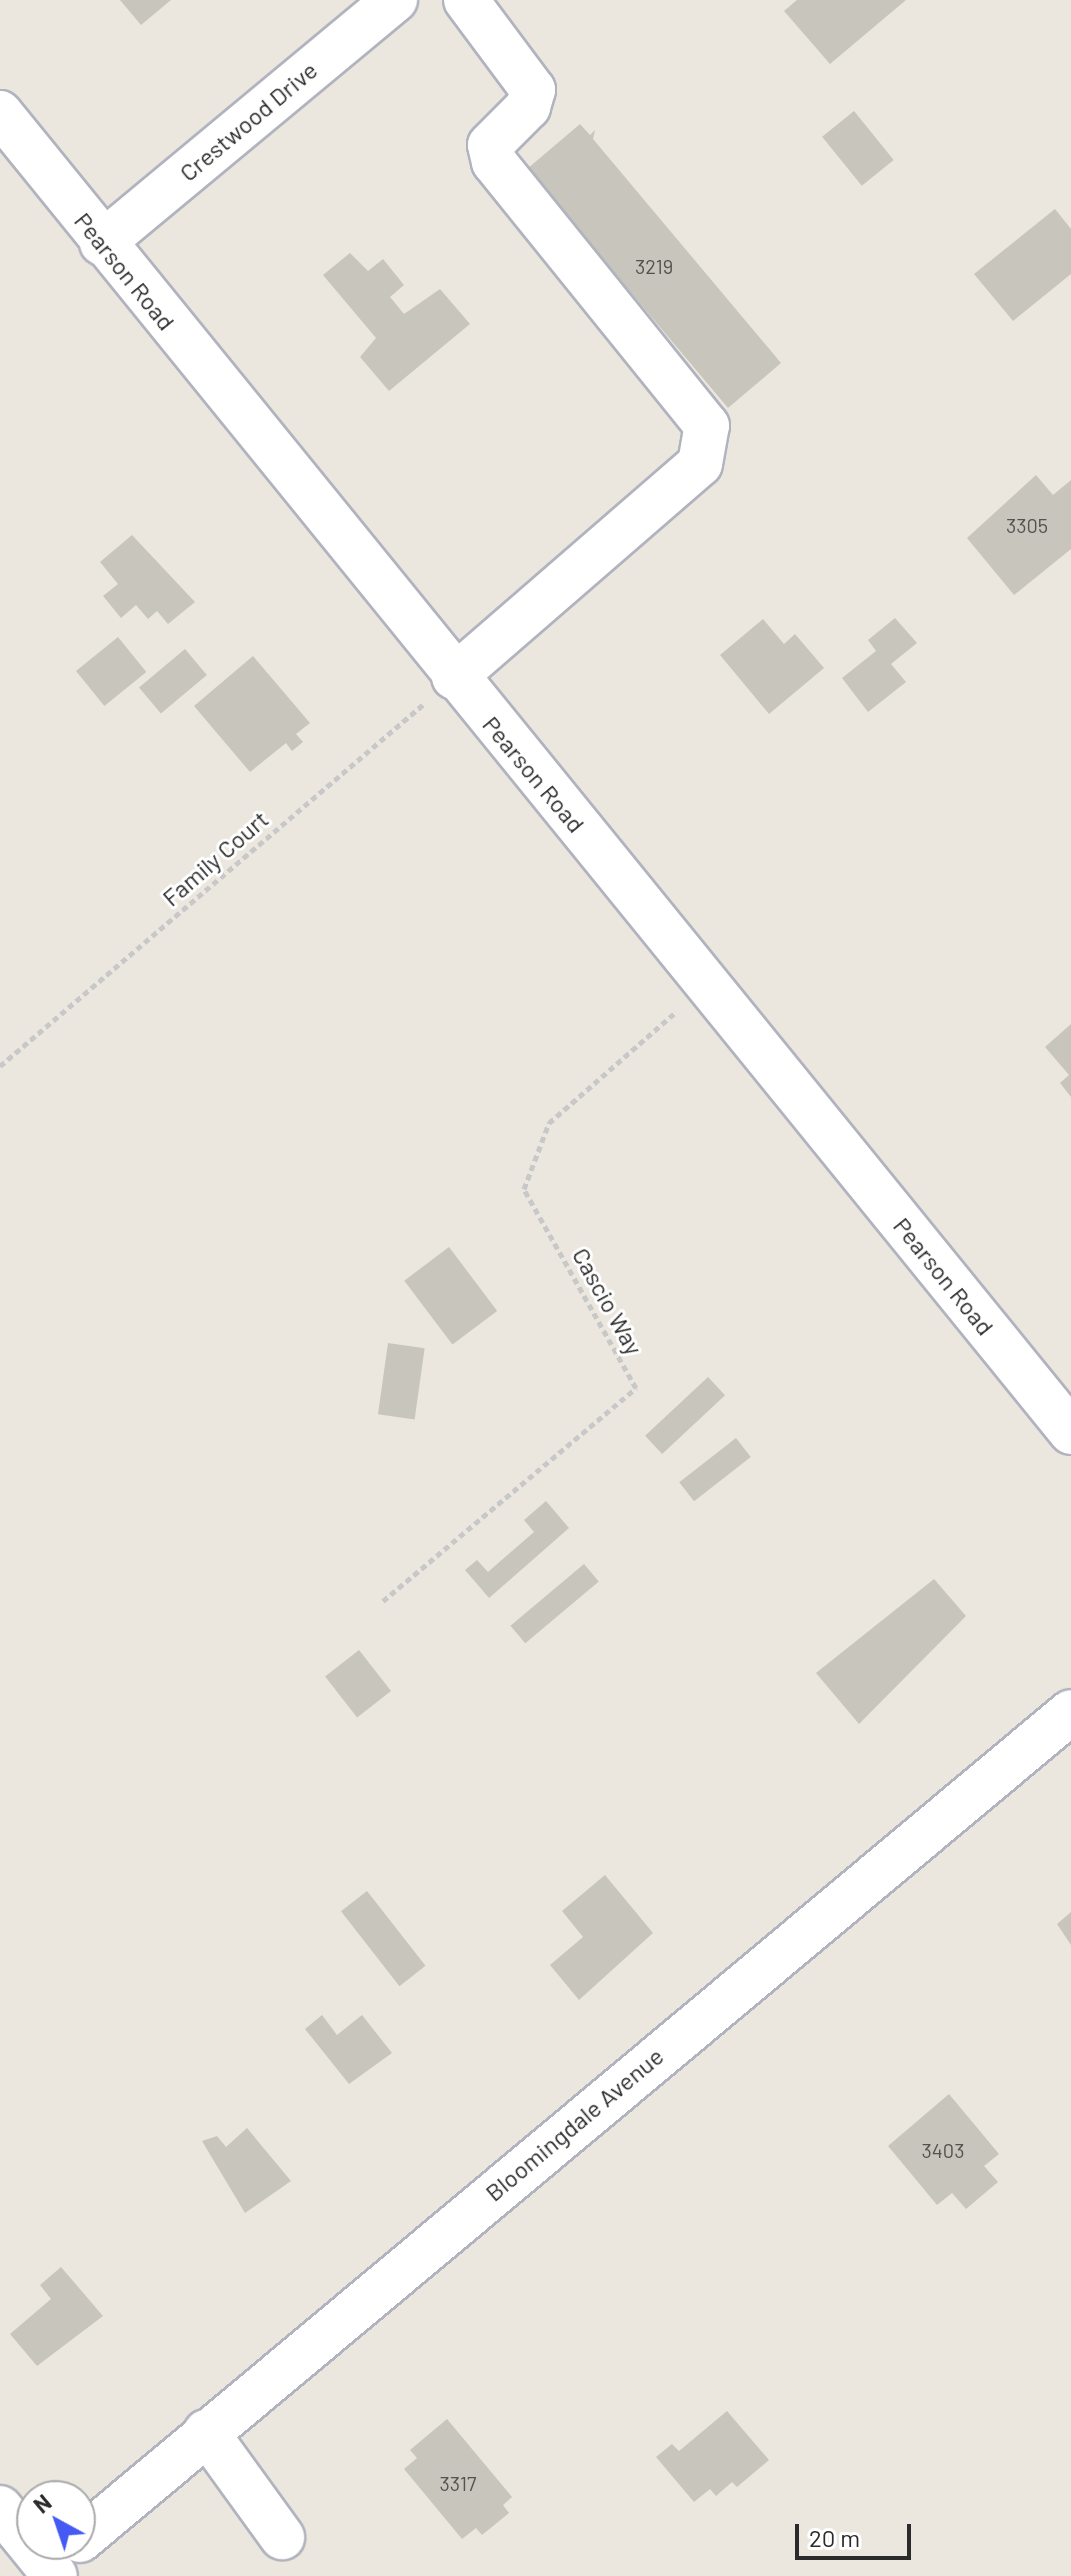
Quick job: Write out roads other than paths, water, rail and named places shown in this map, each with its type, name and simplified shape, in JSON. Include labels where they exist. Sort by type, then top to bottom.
[{"type":"street","name":"Crestwood Drive","points":[[102,243],[395,0]]},
{"type":"street","points":[[454,677],[700,464],[707,426],[494,162],[490,145],[528,107],[533,90],[466,0]]},
{"type":"street","name":"Pearson Road","points":[[0,113],[454,677],[1071,1432]]},
{"type":"street","name":"Bloomingdale Avenue","points":[[96,2528],[206,2432],[1071,1712]]},
{"type":"street","points":[[206,2432],[282,2537]]},
{"type":"street","points":[[0,2508],[16,2522]]}]
